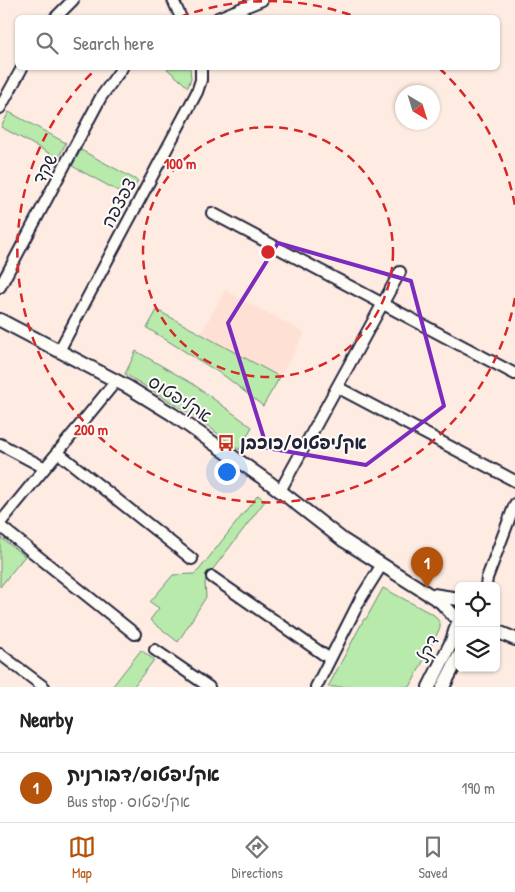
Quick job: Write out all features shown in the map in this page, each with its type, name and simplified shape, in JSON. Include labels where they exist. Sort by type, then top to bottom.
[{"type":"street","points":[[58,15],[73,0]]},
{"type":"street","points":[[174,0],[180,15]]},
{"type":"street","points":[[225,15],[260,0]]},
{"type":"street","points":[[0,108],[21,70]]},
{"type":"street","name":"שקד","points":[[0,287],[101,97],[121,70]]},
{"type":"street","name":"צפצפה","points":[[59,351],[197,92],[201,80],[201,70]]},
{"type":"street","points":[[212,213],[515,374]]},
{"type":"street","points":[[280,491],[400,272]]},
{"type":"street","name":"אקליפטוס","points":[[0,320],[116,381],[186,423],[380,566],[428,593],[455,600]]},
{"type":"street","points":[[116,381],[0,524],[135,634]]},
{"type":"street","points":[[337,387],[515,481]]},
{"type":"street","points":[[0,444],[45,468]]},
{"type":"street","points":[[57,452],[192,559]]},
{"type":"street","points":[[487,582],[515,504]]},
{"type":"street","points":[[316,687],[380,566]]},
{"type":"street","points":[[483,582],[489,572]]},
{"type":"street","points":[[212,577],[330,659]]},
{"type":"street","name":"אקליפטוס","points":[[428,593],[455,622]]},
{"type":"street","name":"דקל","points":[[429,687],[452,641],[455,627]]},
{"type":"street","points":[[155,650],[209,687]]},
{"type":"street","points":[[0,654],[44,687]]},
{"type":"street","name":"דקל","points":[[443,687],[455,664]]},
{"type":"highlighted area","points":[[278,243],[411,281],[444,406],[366,465],[267,448],[228,323]]},
{"type":"shaded area","points":[[225,290],[305,333],[280,377],[201,333]]},
{"type":"green space","points":[[168,70],[190,70],[191,78],[188,87]]},
{"type":"green space","points":[[9,112],[66,143],[58,158],[1,127]]},
{"type":"green space","points":[[81,150],[138,181],[129,197],[72,166]]},
{"type":"green space","points":[[157,310],[280,377],[263,406],[226,377],[147,328]]},
{"type":"green space","points":[[136,351],[193,384],[252,427],[239,450],[199,419],[125,374]]},
{"type":"green space","points":[[258,495],[265,501],[207,577],[205,582],[206,597],[178,642],[150,620],[159,608],[150,602],[173,575],[194,574],[199,570]]},
{"type":"green space","points":[[0,539],[25,556],[0,587]]},
{"type":"green space","points":[[383,588],[434,615],[440,623],[440,628],[410,687],[328,687],[364,619],[366,619]]},
{"type":"green space","points":[[141,650],[154,660],[133,687],[112,687]]},
{"type":"place","name":"אקליפטוס/כוכבן","points":[[226,443]]},
{"type":"place","name":"אקליפטוס/דבורנית","points":[[427,588]]}]
